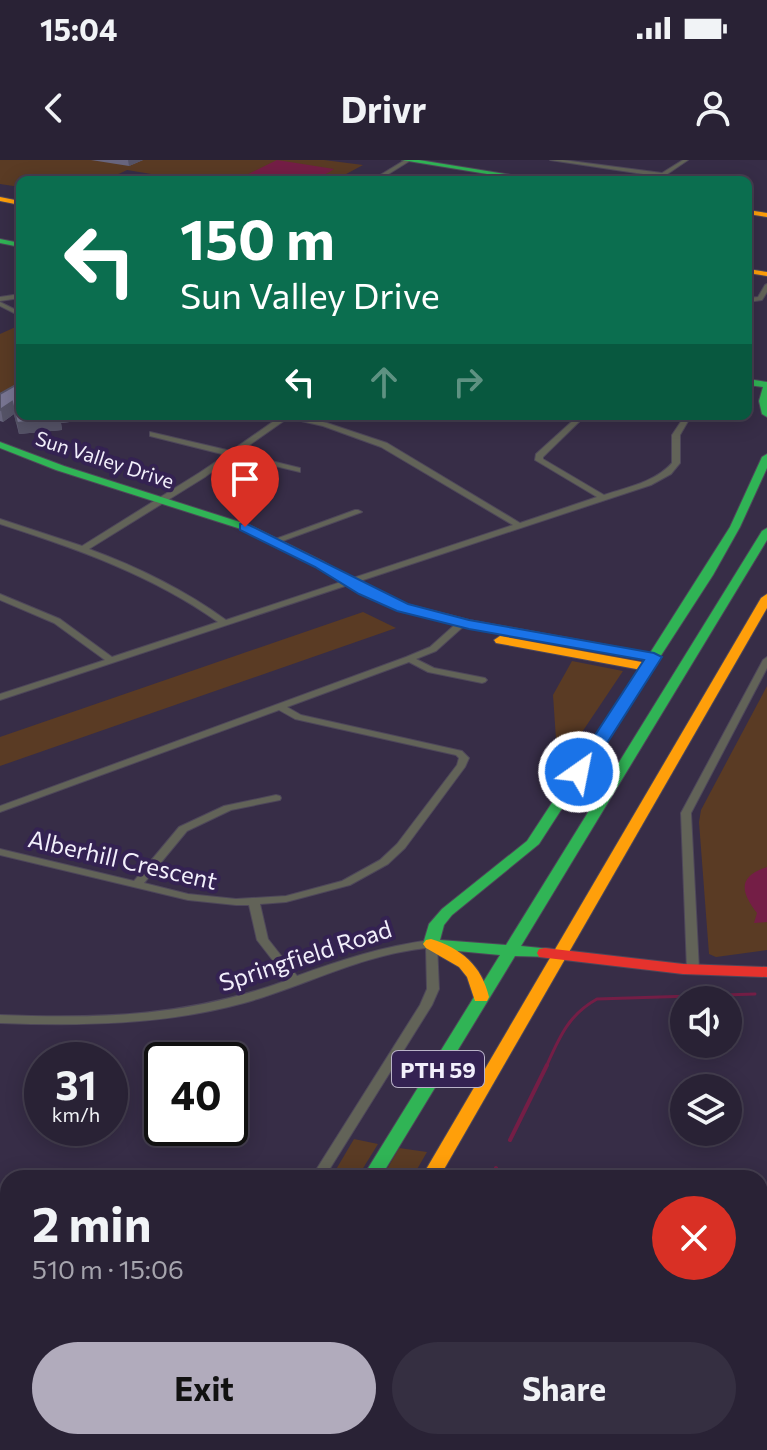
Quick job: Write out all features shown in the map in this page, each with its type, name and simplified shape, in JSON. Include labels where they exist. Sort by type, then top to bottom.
[{"type":"street","points":[[381,176],[407,160],[512,176]]},
{"type":"street","points":[[552,160],[663,175],[686,160]]},
{"type":"street","points":[[752,300],[760,299],[767,286]]},
{"type":"street","points":[[767,387],[764,401],[767,414]]},
{"type":"street","points":[[84,548],[282,420]]},
{"type":"street","points":[[306,420],[384,445],[519,525]]},
{"type":"street","points":[[577,420],[539,456],[539,460],[602,497]]},
{"type":"street","points":[[0,697],[648,483],[668,472],[678,458],[676,435],[686,420]]},
{"type":"street","points":[[153,434],[297,470]]},
{"type":"street","name":"Sun Valley Drive","points":[[0,445],[60,468],[163,499],[280,544],[343,583],[459,627],[650,662]]},
{"type":"street","points":[[322,1170],[426,1005],[433,989],[431,944],[437,924],[447,912],[532,844],[735,527],[767,457]]},
{"type":"street","points":[[280,544],[358,512]]},
{"type":"street","points":[[0,521],[84,548],[165,582],[225,623]]},
{"type":"street","name":"PTH 59","points":[[376,1170],[767,531]]},
{"type":"street","points":[[0,597],[57,621],[111,660]]},
{"type":"street","name":"PTH 59","points":[[435,1170],[767,598]]},
{"type":"street","name":"Alberhill Crescent","points":[[0,809],[409,659],[433,649],[459,627]]},
{"type":"street","points":[[409,659],[431,670],[482,680]]},
{"type":"street","points":[[693,970],[686,813],[767,660]]},
{"type":"street","name":"Alberhill Crescent","points":[[0,852],[188,897],[254,903],[286,899],[328,890],[384,862],[401,846],[462,765],[464,758],[451,750],[298,717],[279,706]]},
{"type":"street","points":[[137,884],[183,829],[228,808],[276,798]]},
{"type":"street","points":[[254,903],[263,940],[294,980]]},
{"type":"street","points":[[431,944],[457,955],[472,967],[479,978],[481,997]]},
{"type":"street","name":"Springfield Road","points":[[0,1019],[82,1022],[161,1017],[232,1002],[372,953],[431,944],[510,949],[693,970],[767,972]]},
{"type":"shaded area","points":[[0,160],[324,160],[363,165],[342,176],[163,176],[127,170],[114,176],[16,176],[16,186],[0,184]]},
{"type":"shaded area","points":[[277,160],[334,169],[321,176],[244,176]]},
{"type":"shaded area","points":[[16,327],[16,390],[0,395],[0,334]]},
{"type":"shaded area","points":[[363,612],[396,628],[0,766],[0,737]]},
{"type":"shaded area","points":[[572,661],[623,671],[558,768],[553,695]]},
{"type":"shaded area","points":[[767,686],[767,950],[716,957],[709,954],[699,822],[701,810]]},
{"type":"shaded area","points":[[767,867],[767,922],[754,923],[757,913],[745,892],[746,880]]},
{"type":"shaded area","points":[[354,1139],[378,1144],[362,1170],[336,1170]]},
{"type":"shaded area","points":[[399,1148],[427,1152],[417,1170],[387,1170]]},
{"type":"building","points":[[16,386],[16,419],[12,402],[0,410],[0,394]]},
{"type":"building","points":[[16,420],[43,420],[17,423]]},
{"type":"waterway","points":[[546,1067],[572,1020],[597,999],[755,994]]},
{"type":"waterway","points":[[510,1140],[547,1065]]},
{"type":"traffic: fast","points":[[405,160],[511,176]]},
{"type":"traffic: fast","points":[[0,241],[16,244]]},
{"type":"traffic: fast","points":[[752,383],[767,385]]},
{"type":"traffic: fast","points":[[767,388],[764,401],[767,414]]},
{"type":"traffic: fast","points":[[0,445],[60,468],[245,527],[320,564],[364,591],[402,607],[469,624],[654,657]]},
{"type":"traffic: fast","points":[[545,953],[431,944],[437,924],[447,912],[532,844],[707,575],[735,527],[767,457]]},
{"type":"traffic: fast","points":[[376,1170],[767,531]]},
{"type":"traffic: slow","points":[[0,199],[16,202]]},
{"type":"traffic: slow","points":[[752,213],[767,215]]},
{"type":"traffic: slow","points":[[752,272],[767,274]]},
{"type":"traffic: slow","points":[[435,1170],[767,598]]},
{"type":"traffic: slow","points":[[500,640],[647,667]]},
{"type":"traffic: slow","points":[[431,944],[464,963],[475,977],[481,997]]},
{"type":"traffic: jam","points":[[545,953],[683,969],[767,972]]},
{"type":"route","points":[[245,527],[320,564],[364,591],[402,607],[469,624],[654,657],[579,772]]}]
